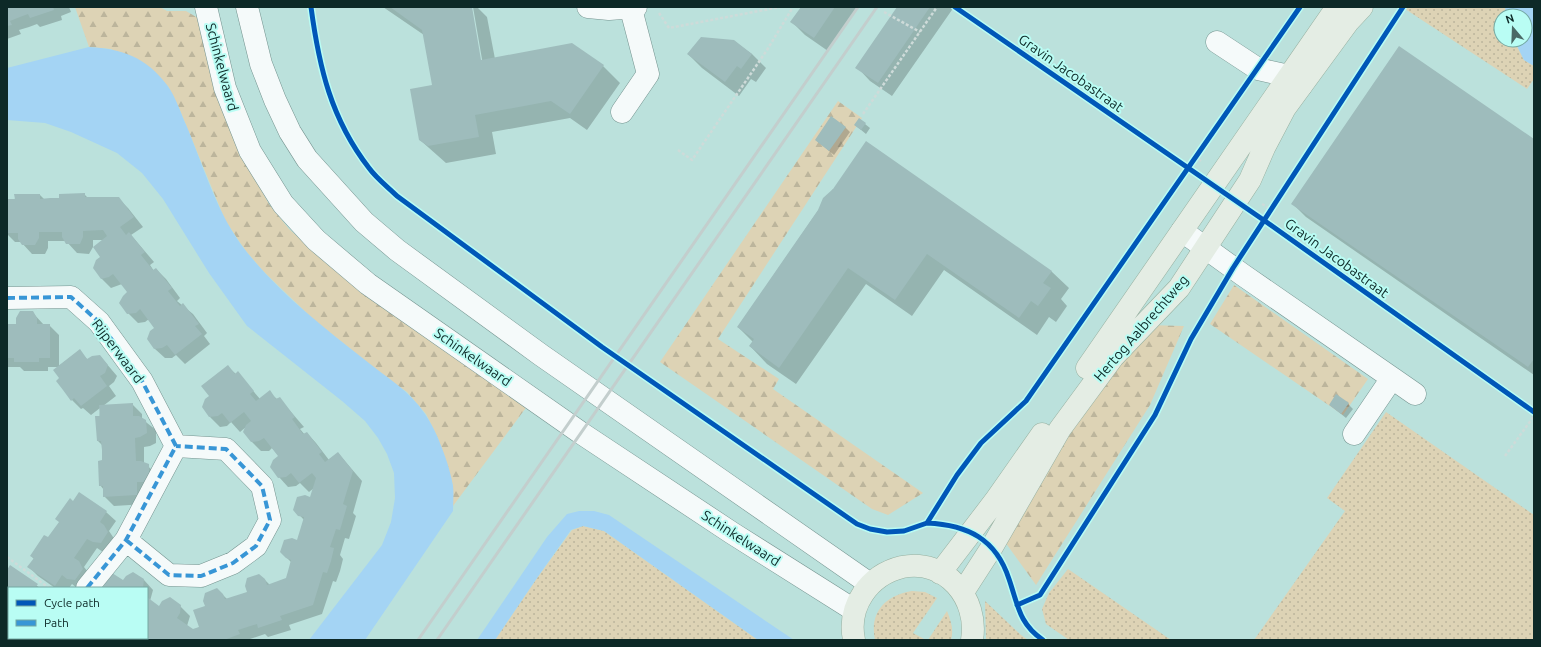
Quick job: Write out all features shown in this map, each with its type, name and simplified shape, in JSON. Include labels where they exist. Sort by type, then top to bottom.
[{"type":"main road","name":"Hertog Aalbrechtweg","points":[[963,592],[992,547],[1060,429],[1113,357],[1179,288],[1250,180],[1295,81],[1337,7]]},
{"type":"main road","name":"Hertog Aalbrechtweg","points":[[940,572],[996,501],[1182,231],[1295,81],[1362,7]]},
{"type":"main road","points":[[854,640],[852,630],[854,610],[861,595],[870,584],[885,573],[903,567],[922,567],[940,572],[963,592],[971,609],[974,627],[972,640]]},
{"type":"street","name":"Schinkelwaard","points":[[206,7],[225,88],[250,151],[283,204],[316,240],[368,284],[581,433],[732,533],[854,610]]},
{"type":"street","points":[[247,7],[261,64],[275,100],[290,132],[307,158],[364,222],[397,250],[541,355],[870,584]]},
{"type":"street","points":[[588,7],[610,9],[633,8],[648,74],[622,112]]},
{"type":"street","points":[[1217,42],[1258,69],[1295,81]]},
{"type":"street","points":[[1182,231],[1415,394]]},
{"type":"street","name":"Rijperwaard","points":[[7,298],[71,297],[99,322],[142,381],[176,446]]},
{"type":"street","points":[[1354,434],[1392,378]]},
{"type":"street","points":[[88,587],[126,540],[176,446],[226,449],[262,486],[270,520],[256,546],[233,563],[200,576],[169,575],[126,540]]},
{"type":"path","points":[[656,7],[669,28],[780,7]]},
{"type":"path","points":[[678,150],[692,160],[767,50],[793,7]]},
{"type":"path","points":[[863,114],[937,7]]},
{"type":"path","points":[[884,12],[920,32]]},
{"type":"path","points":[[1191,162],[1199,151]]},
{"type":"path","points":[[1269,216],[1276,204]]},
{"type":"path","points":[[1505,456],[1534,416]]},
{"type":"path","points":[[7,557],[48,587]]},
{"type":"path","points":[[1032,631],[1035,638],[1043,640]]},
{"type":"green space","points":[[75,7],[160,7],[167,11],[186,11],[198,18],[240,152],[269,204],[289,229],[330,265],[528,405],[453,506],[453,486],[438,438],[426,414],[407,392],[387,378],[313,319],[263,271],[245,250],[225,220],[179,108],[168,86],[111,49],[89,47]]},
{"type":"green space","points":[[1402,7],[1505,7],[1493,8],[1493,48],[1518,48],[1524,60],[1534,66],[1534,79],[1527,89]]},
{"type":"green space","points":[[838,101],[862,118],[718,339],[779,379],[773,389],[923,493],[888,515],[872,509],[660,362]]},
{"type":"green space","points":[[1234,285],[1368,379],[1343,415],[1210,324]]},
{"type":"green space","points":[[1147,325],[1184,326],[1150,405],[1036,585],[1005,542],[1064,436]]},
{"type":"green space","points":[[1386,412],[1534,515],[1534,640],[1254,640],[1345,511],[1327,498]]},
{"type":"green space","points":[[583,526],[604,531],[758,640],[495,640],[572,530]]},
{"type":"green space","points":[[1068,569],[1171,640],[1069,640],[1046,624],[1042,609],[1049,593]]},
{"type":"green space","points":[[912,591],[925,592],[937,598],[913,633],[926,640],[875,640],[875,621],[877,613],[882,606],[894,596]]},
{"type":"green space","points":[[985,601],[1021,635],[1028,640],[986,640]]},
{"type":"green space","points":[[947,611],[952,626],[951,640],[928,640]]},
{"type":"water","points":[[1534,7],[1534,66],[1524,60],[1518,48],[1533,48],[1533,8],[1505,8]]},
{"type":"water","points":[[89,47],[112,50],[132,56],[142,61],[159,75],[176,100],[212,191],[227,223],[246,251],[273,281],[302,309],[405,391],[430,421],[449,469],[453,489],[453,511],[365,640],[309,640],[382,545],[391,522],[395,498],[394,473],[387,454],[378,438],[365,421],[342,401],[247,326],[209,273],[163,199],[142,173],[117,153],[71,132],[45,123],[7,120],[7,68]]},
{"type":"water","points":[[579,511],[594,511],[609,515],[794,640],[758,640],[604,531],[583,526],[571,530],[495,640],[477,640],[547,537],[567,514]]},
{"type":"building","points":[[7,7],[53,7],[54,10],[30,18],[28,14],[10,21],[12,25],[7,26]]},
{"type":"building","points":[[390,7],[472,7],[481,60],[572,43],[604,65],[570,114],[551,101],[475,115],[479,137],[428,146],[419,140],[410,89],[432,85],[422,30]]},
{"type":"building","points":[[801,7],[835,7],[814,38],[790,22]]},
{"type":"building","points":[[897,7],[930,7],[878,83],[855,68]]},
{"type":"building","points":[[701,37],[734,40],[752,54],[741,69],[737,66],[725,82],[687,54]]},
{"type":"building","points":[[1399,46],[1534,139],[1534,359],[1528,367],[1291,204]]},
{"type":"building","points":[[831,116],[846,127],[829,151],[815,140]]},
{"type":"building","points":[[859,118],[866,123],[861,130],[854,125]]},
{"type":"building","points":[[866,141],[1052,271],[1043,283],[1051,288],[1038,306],[1031,301],[1019,318],[927,254],[895,300],[848,268],[779,368],[749,346],[754,339],[737,327],[818,210],[823,198],[833,189]]},
{"type":"building","points":[[85,193],[85,197],[119,197],[134,217],[120,227],[126,235],[129,232],[145,252],[141,255],[153,270],[156,268],[172,288],[168,291],[180,306],[183,303],[199,324],[195,326],[202,334],[175,355],[167,345],[162,348],[154,349],[147,339],[150,331],[154,328],[140,309],[136,313],[127,314],[119,303],[127,292],[113,274],[109,277],[101,279],[93,268],[96,260],[100,257],[93,247],[107,236],[103,230],[83,231],[83,237],[80,244],[66,244],[62,237],[62,232],[39,232],[39,238],[35,245],[22,245],[18,239],[18,233],[7,233],[7,199],[15,199],[14,194],[40,194],[40,199],[59,198],[59,194]]},
{"type":"building","points":[[20,311],[33,311],[37,318],[37,324],[50,324],[50,358],[39,358],[39,362],[14,362],[14,358],[7,358],[7,324],[16,324],[16,318]]},
{"type":"building","points":[[80,349],[87,359],[92,356],[100,355],[108,365],[105,373],[100,376],[107,386],[81,406],[74,398],[71,401],[56,381],[59,378],[53,370]]},
{"type":"building","points":[[228,365],[235,374],[238,371],[254,391],[250,394],[256,401],[270,390],[276,399],[280,397],[295,417],[292,419],[303,434],[307,432],[322,452],[319,454],[325,462],[338,452],[353,471],[343,504],[347,506],[340,530],[336,529],[330,547],[334,548],[331,561],[327,573],[323,572],[313,605],[280,616],[282,620],[258,628],[257,624],[238,630],[240,634],[224,640],[142,640],[141,639],[148,639],[148,598],[159,606],[162,601],[170,597],[181,605],[180,613],[177,618],[193,629],[199,627],[193,610],[205,606],[203,601],[205,593],[217,588],[223,594],[225,599],[247,592],[245,586],[247,578],[259,574],[265,579],[267,585],[286,578],[291,560],[286,558],[280,552],[284,540],[292,538],[297,540],[304,517],[298,516],[293,510],[297,497],[305,495],[310,497],[316,478],[312,473],[299,483],[291,473],[286,477],[278,478],[270,467],[273,460],[278,456],[264,438],[259,441],[251,442],[243,432],[246,425],[251,421],[244,412],[230,423],[222,413],[218,416],[209,417],[202,407],[205,399],[209,396],[201,386]]},
{"type":"building","points":[[1336,394],[1349,403],[1341,414],[1329,405]]},
{"type":"building","points":[[133,403],[133,416],[139,416],[146,420],[147,433],[135,438],[136,461],[149,464],[149,477],[143,482],[137,482],[137,495],[103,497],[103,486],[99,486],[98,461],[102,460],[102,450],[101,441],[97,441],[95,416],[100,416],[99,405]]},
{"type":"building","points":[[79,492],[107,511],[100,522],[104,525],[108,532],[101,543],[93,542],[87,539],[74,558],[79,561],[83,569],[75,580],[67,579],[62,575],[55,586],[27,567],[34,558],[30,556],[44,535],[48,537],[59,522],[55,519],[70,498],[73,501]]},
{"type":"building","points":[[10,565],[38,584],[36,587],[8,587],[8,620],[7,620],[7,570]]},
{"type":"building","points":[[133,572],[144,579],[143,587],[103,587],[112,573],[123,580],[126,576]]},
{"type":"railway","points":[[418,640],[858,7]]},
{"type":"railway","points":[[437,640],[877,7]]},
{"type":"marked path","points":[[7,298],[71,297],[99,322],[142,381],[176,446]]},
{"type":"marked path","points":[[126,540],[169,575],[201,576],[233,563],[256,546],[270,520],[262,486],[226,449],[176,446]]},
{"type":"marked path","points":[[88,587],[126,540],[176,446]]},
{"type":"cycle path","points":[[311,7],[318,51],[323,71],[329,92],[345,131],[369,168],[397,196],[602,347],[857,524],[870,529],[887,532],[904,531],[927,523],[957,475],[981,443],[1026,401],[1300,7]]},
{"type":"cycle path","name":"Gravin Jacobastraat","points":[[955,7],[1265,221],[1534,412]]},
{"type":"cycle path","points":[[1017,605],[1040,595],[1155,415],[1191,339],[1233,268],[1403,7]]},
{"type":"cycle path","points":[[927,523],[942,524],[968,531],[988,544],[1003,565],[1017,606],[1024,621],[1035,634],[1043,640]]}]
